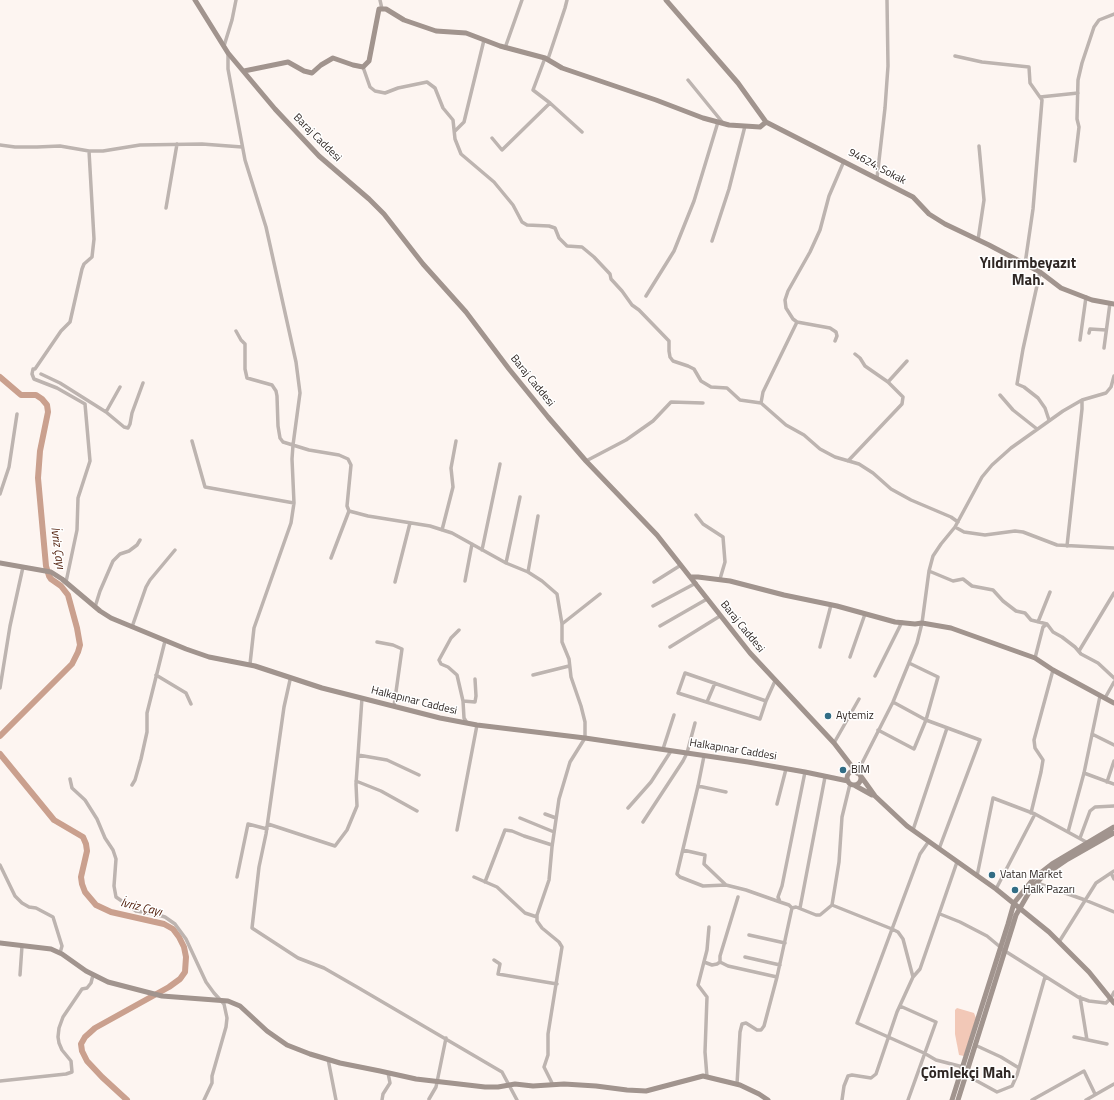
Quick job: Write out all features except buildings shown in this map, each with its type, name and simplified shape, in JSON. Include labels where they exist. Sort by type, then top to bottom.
[{"type":"main road","name":"Baraj Caddesi","points":[[195,0],[228,53],[275,109],[315,152],[384,214],[428,270],[471,318],[522,386],[586,461],[657,535],[682,564],[707,600],[750,653],[834,743],[875,796]]},
{"type":"main road","name":"94624. Sokak","points":[[666,0],[738,83],[766,122],[913,197],[929,214],[945,224],[1040,272],[1062,288],[1086,297],[1112,304]]},
{"type":"main road","points":[[244,71],[288,62],[304,71],[312,73],[321,65],[333,58],[353,66],[363,67],[369,61],[379,9],[386,9],[404,20],[436,31],[466,33],[505,48],[546,58],[562,68],[656,100],[703,118],[721,123],[760,127],[766,122]]},
{"type":"main road","name":"Halkapınar Caddesi","points":[[0,563],[40,569],[56,575],[111,618],[202,655],[250,664],[317,686],[362,698],[468,724],[672,750],[805,772],[851,783],[875,796]]},
{"type":"main road","points":[[692,577],[720,579],[902,622],[922,623],[958,630],[1035,658],[1053,670],[1114,703]]},
{"type":"main road","points":[[854,772],[858,774],[860,781],[857,784],[851,783],[847,778],[850,773],[854,772]]},
{"type":"main road","points":[[875,796],[913,830],[996,889],[1049,932],[1089,972],[1113,1001]]},
{"type":"main road","points":[[952,1100],[1003,949],[1016,915],[1021,909],[1031,889],[1043,876],[1114,827]]},
{"type":"main road","points":[[959,1097],[976,1045],[1003,949],[1014,903],[1034,878],[1052,864],[1090,843],[1114,833]]},
{"type":"main road","points":[[0,943],[51,949],[60,953],[86,971],[108,982],[162,996],[228,1001],[240,1006],[267,1031],[287,1045],[328,1059],[388,1073],[485,1087],[564,1084],[627,1090],[646,1090],[703,1076],[737,1084],[759,1094],[768,1100]]},
{"type":"street","points":[[224,46],[236,0]]},
{"type":"street","points":[[380,0],[382,9]]},
{"type":"street","points":[[505,48],[522,0]]},
{"type":"street","points":[[567,0],[566,8],[533,90],[582,132]]},
{"type":"street","points":[[877,178],[888,66],[887,0]]},
{"type":"street","points":[[1075,161],[1079,127],[1077,119],[1078,80],[1094,27],[1099,20],[1114,14]]},
{"type":"street","points":[[455,130],[464,122],[484,40]]},
{"type":"street","points":[[228,53],[228,69],[242,147],[266,227],[296,362],[300,393],[292,445],[294,503],[291,523],[254,628],[250,664]]},
{"type":"street","points":[[955,56],[982,62],[1029,67],[1030,83],[1042,100],[1033,209],[1025,264]]},
{"type":"street","points":[[363,67],[370,87],[375,91],[385,93],[398,88],[427,82],[435,88],[443,108],[453,120],[455,140],[461,154],[494,182],[513,205],[522,222],[527,225],[549,226],[555,228],[558,238],[567,246],[582,247],[594,257],[610,274],[611,279],[632,305],[639,310],[669,341],[670,357],[673,361],[694,369],[701,381],[711,387],[727,388],[740,400],[761,403],[786,425],[804,436],[820,449],[835,457],[859,464],[873,473],[892,489],[911,500],[951,517],[958,522]]},
{"type":"street","points":[[646,296],[665,263],[674,251],[694,201],[721,123],[688,80]]},
{"type":"street","points":[[1040,97],[1078,93]]},
{"type":"street","points":[[492,138],[502,150],[550,103]]},
{"type":"street","points":[[712,241],[745,126]]},
{"type":"street","points":[[0,145],[30,147],[60,146],[89,151],[103,151],[140,145],[177,144],[242,147]]},
{"type":"street","points":[[166,208],[177,144]]},
{"type":"street","points":[[978,240],[984,200],[979,146]]},
{"type":"street","points":[[89,151],[94,239],[92,257],[84,264],[82,269],[70,322],[61,331],[36,369],[33,368],[32,374],[34,379],[57,388],[106,412],[124,427],[128,428],[143,383]]},
{"type":"street","points":[[835,341],[837,336],[836,332],[830,328],[797,322],[793,319],[786,308],[785,300],[788,291],[810,252],[820,230],[829,196],[844,161]]},
{"type":"street","points":[[1040,272],[1017,384],[1038,398],[1045,408],[1049,420]]},
{"type":"street","points":[[1080,340],[1086,297]]},
{"type":"street","points":[[1104,348],[1106,330],[1112,304]]},
{"type":"street","points":[[761,403],[763,392],[797,322]]},
{"type":"street","points":[[1089,333],[1090,329],[1106,330]]},
{"type":"street","points":[[236,331],[245,344],[245,369],[247,378],[274,387],[277,396],[278,426],[280,438],[283,442],[309,450],[339,455],[348,459],[351,465],[347,506],[349,511],[331,558]]},
{"type":"street","points":[[848,461],[902,404],[903,397],[888,382],[865,366],[860,358],[855,354]]},
{"type":"street","points":[[888,382],[907,361]]},
{"type":"street","points":[[41,374],[60,383],[86,403],[90,461],[78,498],[77,530],[66,582]]},
{"type":"street","points":[[858,774],[878,730],[893,702],[917,642],[922,623],[929,571],[933,556],[955,528],[982,477],[992,465],[1049,420],[1082,400],[1106,393],[1111,387],[1114,376]]},
{"type":"street","points":[[106,412],[120,386]]},
{"type":"street","points":[[1000,395],[1013,410],[1037,429]]},
{"type":"street","points":[[1067,546],[1082,400]]},
{"type":"street","points":[[586,461],[626,440],[652,421],[671,402],[703,403]]},
{"type":"street","points":[[0,494],[9,467],[17,414]]},
{"type":"street","points":[[192,441],[205,487],[294,503]]},
{"type":"street","points":[[442,530],[453,487],[451,468],[456,441]]},
{"type":"street","points":[[482,550],[500,464]]},
{"type":"street","points":[[506,563],[520,497]]},
{"type":"street","points":[[349,511],[452,533],[506,563],[528,572],[542,581],[557,594],[562,624],[562,642],[569,659],[571,677],[585,722],[585,738],[570,762],[559,799],[552,845],[549,880],[537,917],[537,921],[542,928],[559,942],[562,947],[548,1034],[548,1056],[544,1067],[552,1085]]},
{"type":"street","points":[[696,515],[703,524],[723,537],[725,562],[720,579]]},
{"type":"street","points":[[528,572],[538,516]]},
{"type":"street","points":[[395,582],[410,523]]},
{"type":"street","points":[[955,528],[964,532],[985,535],[1015,531],[1023,532],[1057,545],[1114,548]]},
{"type":"street","points":[[96,607],[100,591],[113,561],[120,554],[129,552],[138,545],[140,540]]},
{"type":"street","points":[[465,581],[472,544]]},
{"type":"street","points":[[132,627],[146,587],[175,550]]},
{"type":"street","points":[[654,582],[682,564]]},
{"type":"street","points":[[0,688],[10,626],[23,567]]},
{"type":"street","points":[[929,571],[953,581],[963,579],[972,586],[993,590],[1003,601],[1016,611],[1025,613],[1031,620],[1047,624],[1053,632],[1075,647],[1081,654],[1098,663],[1114,678]]},
{"type":"street","points":[[653,606],[696,583]]},
{"type":"street","points":[[1038,622],[1050,592]]},
{"type":"street","points":[[1079,651],[1114,593]]},
{"type":"street","points":[[562,624],[600,594]]},
{"type":"street","points":[[660,626],[707,600]]},
{"type":"street","points":[[820,647],[831,605]]},
{"type":"street","points":[[850,657],[865,614]]},
{"type":"street","points":[[670,647],[720,616]]},
{"type":"street","points":[[875,676],[902,622]]},
{"type":"street","points":[[1035,658],[1044,627],[1047,624]]},
{"type":"street","points":[[458,630],[451,638],[439,660],[441,664],[448,667],[457,675],[464,701],[464,718],[468,724]]},
{"type":"street","points":[[132,785],[135,780],[147,732],[147,713],[165,641]]},
{"type":"street","points":[[377,642],[393,645],[402,649],[394,706]]},
{"type":"street","points":[[878,730],[914,749],[926,720],[938,677],[909,663]]},
{"type":"street","points":[[533,675],[569,666]]},
{"type":"street","points":[[996,889],[1033,813],[1043,760],[1035,748],[1034,740],[1053,670]]},
{"type":"street","points":[[766,701],[686,673],[678,693],[760,720],[766,701],[775,681]]},
{"type":"street","points":[[156,675],[186,693],[191,704]]},
{"type":"street","points":[[464,701],[475,702],[475,679]]},
{"type":"street","points":[[290,680],[283,714],[268,824],[259,867],[252,928],[298,958],[324,968],[502,1072],[517,1100]]},
{"type":"street","points":[[1068,832],[1102,697],[1114,682]]},
{"type":"street","points":[[707,702],[715,683]]},
{"type":"street","points":[[268,824],[335,846],[347,830],[357,806],[356,782],[362,698]]},
{"type":"street","points":[[834,743],[859,699]]},
{"type":"street","points":[[893,702],[926,720],[980,740],[939,849]]},
{"type":"street","points":[[663,749],[674,715]]},
{"type":"street","points":[[643,822],[687,753],[695,723]]},
{"type":"street","points":[[458,830],[477,725]]},
{"type":"street","points":[[913,830],[946,728]]},
{"type":"street","points":[[1092,734],[1114,745]]},
{"type":"street","points":[[628,808],[651,782],[672,750]]},
{"type":"street","points":[[358,755],[387,760],[419,775]]},
{"type":"street","points":[[704,756],[677,874],[680,877],[703,886],[726,885],[746,890],[780,902],[792,908],[800,908],[816,915],[820,915],[832,905],[839,862],[842,817],[851,783]]},
{"type":"street","points":[[1107,782],[1114,761]]},
{"type":"street","points":[[777,804],[786,769]]},
{"type":"street","points":[[780,902],[778,897],[805,772]]},
{"type":"street","points":[[1084,773],[1114,784]]},
{"type":"street","points":[[800,908],[825,777]]},
{"type":"street","points":[[70,779],[72,788],[86,800],[97,819],[105,838],[113,850],[116,859],[114,886],[116,896],[136,911],[165,917],[175,924],[186,939],[206,982],[224,1004],[227,1018],[226,1027],[212,1076],[212,1083],[204,1100]]},
{"type":"street","points":[[356,782],[381,791],[417,811]]},
{"type":"street","points":[[698,786],[726,792]]},
{"type":"street","points":[[977,876],[993,798],[1033,813],[1090,843]]},
{"type":"street","points":[[1080,838],[1090,811],[1095,807],[1114,806]]},
{"type":"street","points":[[545,814],[556,818]]},
{"type":"street","points":[[520,818],[554,832]]},
{"type":"street","points":[[237,877],[248,824],[267,829]]},
{"type":"street","points":[[485,882],[504,830],[512,831],[552,845]]},
{"type":"street","points":[[929,842],[920,854],[857,1023],[924,1053],[936,1060],[963,1067]]},
{"type":"street","points":[[683,850],[705,855],[704,864],[726,885]]},
{"type":"street","points":[[842,1100],[844,1086],[848,1076],[852,1075],[871,1078],[876,1074],[900,1006],[913,977],[920,969],[957,862]]},
{"type":"street","points":[[0,866],[15,896],[22,903],[53,916],[62,946],[60,953]]},
{"type":"street","points":[[1059,942],[1096,883],[1113,872],[1114,879]]},
{"type":"street","points":[[474,877],[497,887],[525,913],[537,917]]},
{"type":"street","points":[[1037,883],[1114,912]]},
{"type":"street","points":[[720,962],[720,956],[738,897]]},
{"type":"street","points":[[832,905],[898,932],[903,939],[913,977]]},
{"type":"street","points":[[737,1084],[739,1040],[742,1024],[746,1023],[757,1030],[761,1030],[764,1026],[778,977],[792,908]]},
{"type":"street","points":[[940,914],[960,922],[987,936],[1003,949],[1045,977],[1080,997],[1089,1001],[1106,1003],[1113,1001],[1114,992]]},
{"type":"street","points":[[707,1077],[705,1052],[707,997],[698,985],[707,950],[709,927]]},
{"type":"street","points":[[749,935],[785,942]]},
{"type":"street","points":[[20,975],[22,946]]},
{"type":"street","points":[[745,957],[780,965]]},
{"type":"street","points":[[494,960],[500,964],[498,974],[557,984]]},
{"type":"street","points":[[704,962],[712,965],[720,962]]},
{"type":"street","points":[[720,962],[728,966],[778,977]]},
{"type":"street","points":[[0,1080],[66,1074],[72,1072],[72,1061],[62,1050],[59,1043],[59,1028],[63,1017],[82,989],[87,988],[91,983],[93,975]]},
{"type":"street","points":[[966,1075],[997,1092],[1012,1086],[1019,1068],[1045,977]]},
{"type":"street","points":[[1080,997],[1087,1040]]},
{"type":"street","points":[[900,1006],[936,1022],[908,1100]]},
{"type":"street","points":[[1074,1037],[1107,1044]]},
{"type":"street","points":[[429,1099],[436,1088],[436,1081],[446,1038]]},
{"type":"street","points":[[976,1045],[1001,1057],[1019,1068]]},
{"type":"street","points":[[328,1059],[336,1100]]},
{"type":"street","points":[[1032,1100],[1084,1071],[1095,1094]]},
{"type":"street","points":[[382,1100],[383,1094],[390,1083],[388,1073]]},
{"type":"street","points":[[1086,1100],[1114,1084]]},
{"type":"street","points":[[959,1097],[964,1100]]},
{"type":"shaded area","points":[[957,1008],[974,1013],[976,1018],[964,1056],[959,1055],[955,1034],[955,1010]]},
{"type":"waterway","name":"İvriz Çayı","points":[[0,377],[21,395],[36,395],[47,405],[48,412],[40,451],[38,478],[46,566],[51,579],[61,586],[68,595],[80,645],[72,664],[0,736]]},
{"type":"waterway","name":"İvriz Çayı","points":[[0,754],[54,820],[83,837],[87,851],[81,877],[82,884],[85,892],[96,905],[111,912],[164,924],[173,929],[184,947],[186,957],[185,972],[180,979],[169,987],[95,1028],[85,1037],[81,1044],[82,1051],[87,1061],[127,1100]]},
{"type":"place","name":"Aytemiz","points":[[828,716]]},
{"type":"place","name":"BİM","points":[[843,770]]},
{"type":"place","name":"Vatan Market","points":[[992,875]]},
{"type":"place","name":"Halk Pazarı","points":[[1015,890]]},
{"type":"district","name":"Yıldırımbeyazıt Mah.","points":[[1028,272]]},
{"type":"district","name":"Çömlekçi Mah.","points":[[968,1074]]}]
